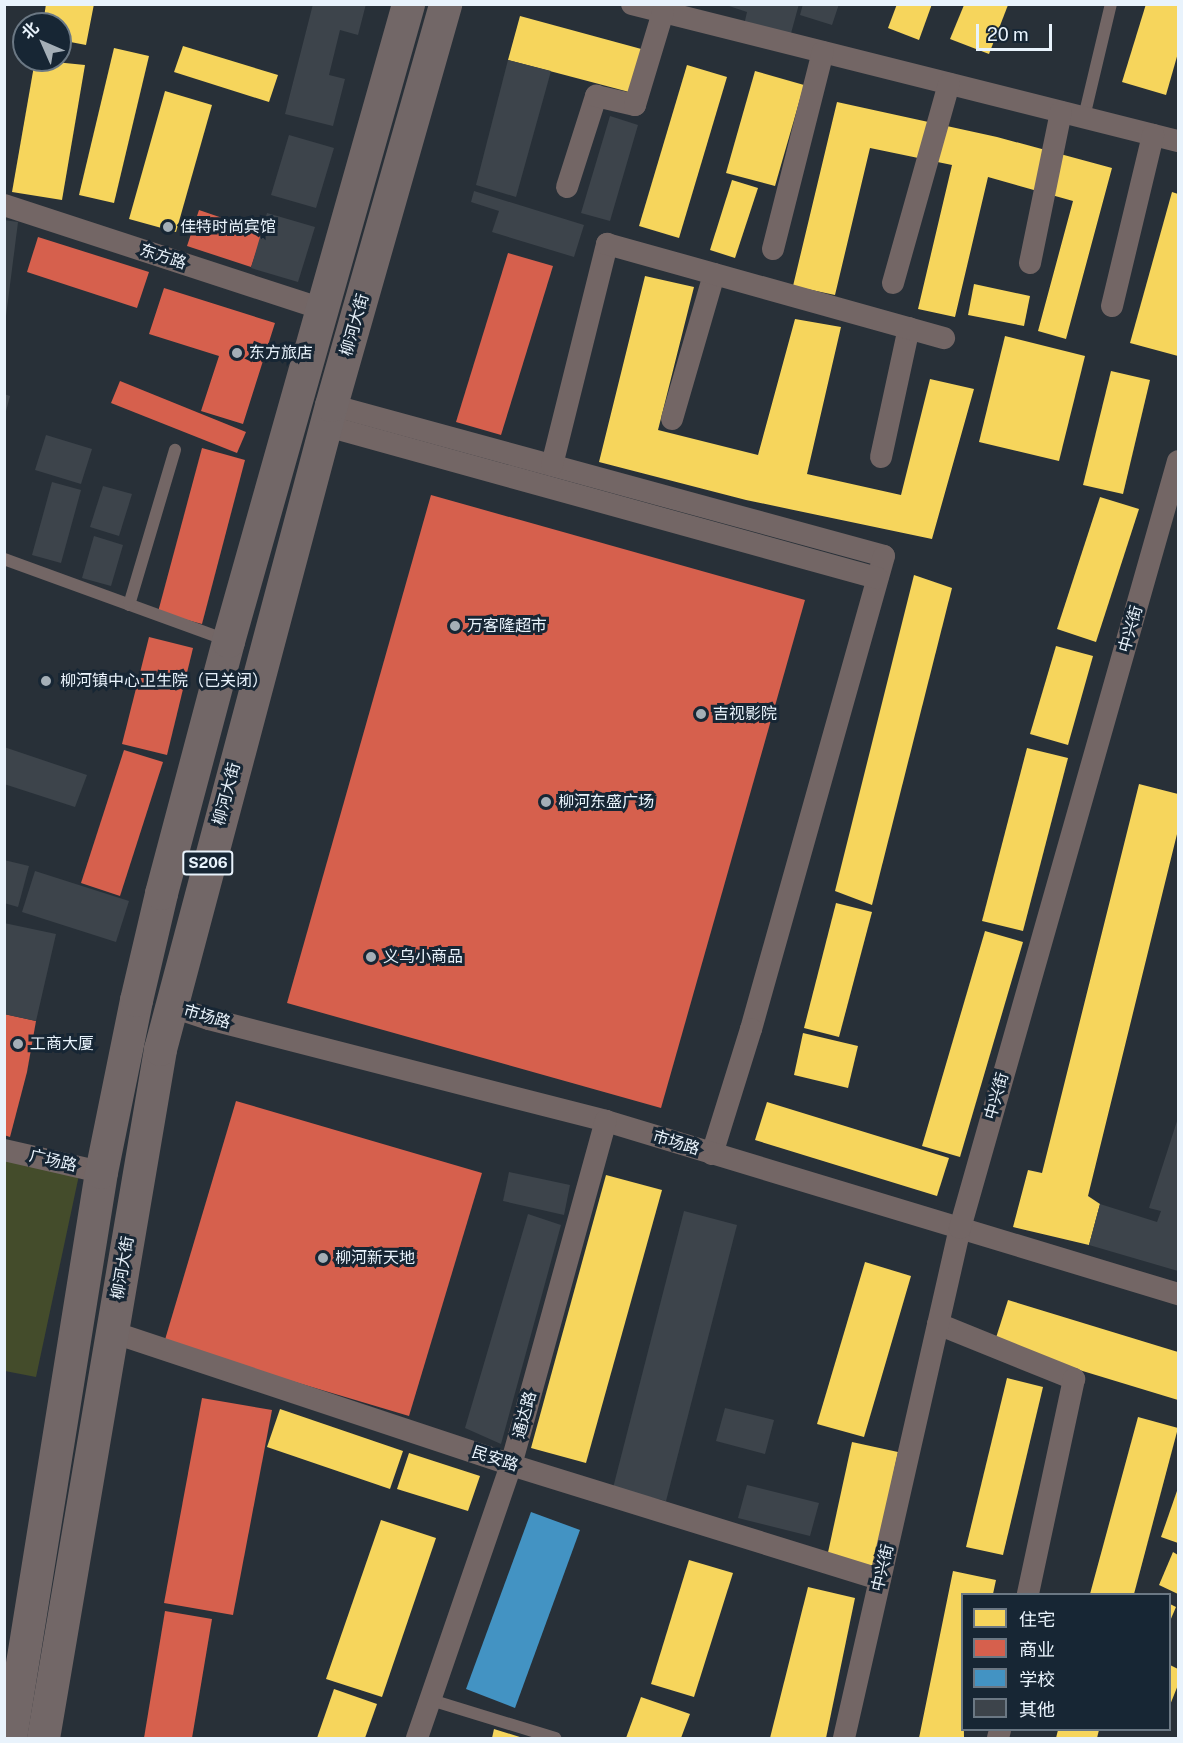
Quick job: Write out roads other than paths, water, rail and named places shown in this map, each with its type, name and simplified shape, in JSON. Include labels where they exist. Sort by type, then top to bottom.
[{"type":"main road","name":"S206","points":[[10,1738],[101,1172],[136,1000],[161,893],[228,641],[408,4]]},
{"type":"main road","name":"柳河大街","points":[[42,1738],[160,1049],[329,416],[445,4]]},
{"type":"street","points":[[632,4],[1179,141]]},
{"type":"street","points":[[567,187],[596,96],[635,105],[663,12]]},
{"type":"street","points":[[773,249],[823,52]]},
{"type":"street","points":[[893,283],[949,84]]},
{"type":"street","points":[[1030,263],[1061,112]]},
{"type":"street","points":[[1112,306],[1153,135]]},
{"type":"street","name":"东方路","points":[[4,205],[322,309]]},
{"type":"street","points":[[552,465],[607,244],[944,338]]},
{"type":"street","points":[[672,419],[714,274]]},
{"type":"street","points":[[881,457],[909,328]]},
{"type":"street","points":[[329,416],[552,465],[884,556],[751,1029],[712,1154]]},
{"type":"street","points":[[329,416],[877,578]]},
{"type":"street","name":"中兴街","points":[[844,1738],[960,1228],[1179,460]]},
{"type":"street","name":"市场路","points":[[170,1006],[209,1019],[606,1122],[1179,1294]]},
{"type":"street","name":"通达路","points":[[417,1738],[511,1465],[606,1122]]},
{"type":"street","name":"广场路","points":[[4,1150],[101,1172]]},
{"type":"street","points":[[938,1324],[1074,1379],[1028,1593]]},
{"type":"street","name":"民安路","points":[[112,1332],[511,1465],[880,1579]]},
{"type":"lane","points":[[1083,117],[1111,4]]},
{"type":"lane","points":[[129,605],[175,450]]},
{"type":"lane","points":[[4,559],[228,641]]},
{"type":"lane","points":[[431,1700],[555,1738]]},
{"type":"place","name":"佳特时尚宾馆","points":[[168,227]]},
{"type":"place","name":"东方旅店","points":[[237,353]]},
{"type":"place","name":"万客隆超市","points":[[455,626]]},
{"type":"place","name":"柳河镇中心卫生院（已关闭）","points":[[46,681]]},
{"type":"place","name":"吉视影院","points":[[701,714]]},
{"type":"place","name":"柳河东盛广场","points":[[546,802]]},
{"type":"place","name":"义乌小商品","points":[[371,957]]},
{"type":"place","name":"工商大厦","points":[[18,1044]]},
{"type":"place","name":"柳河新天地","points":[[323,1258]]}]
